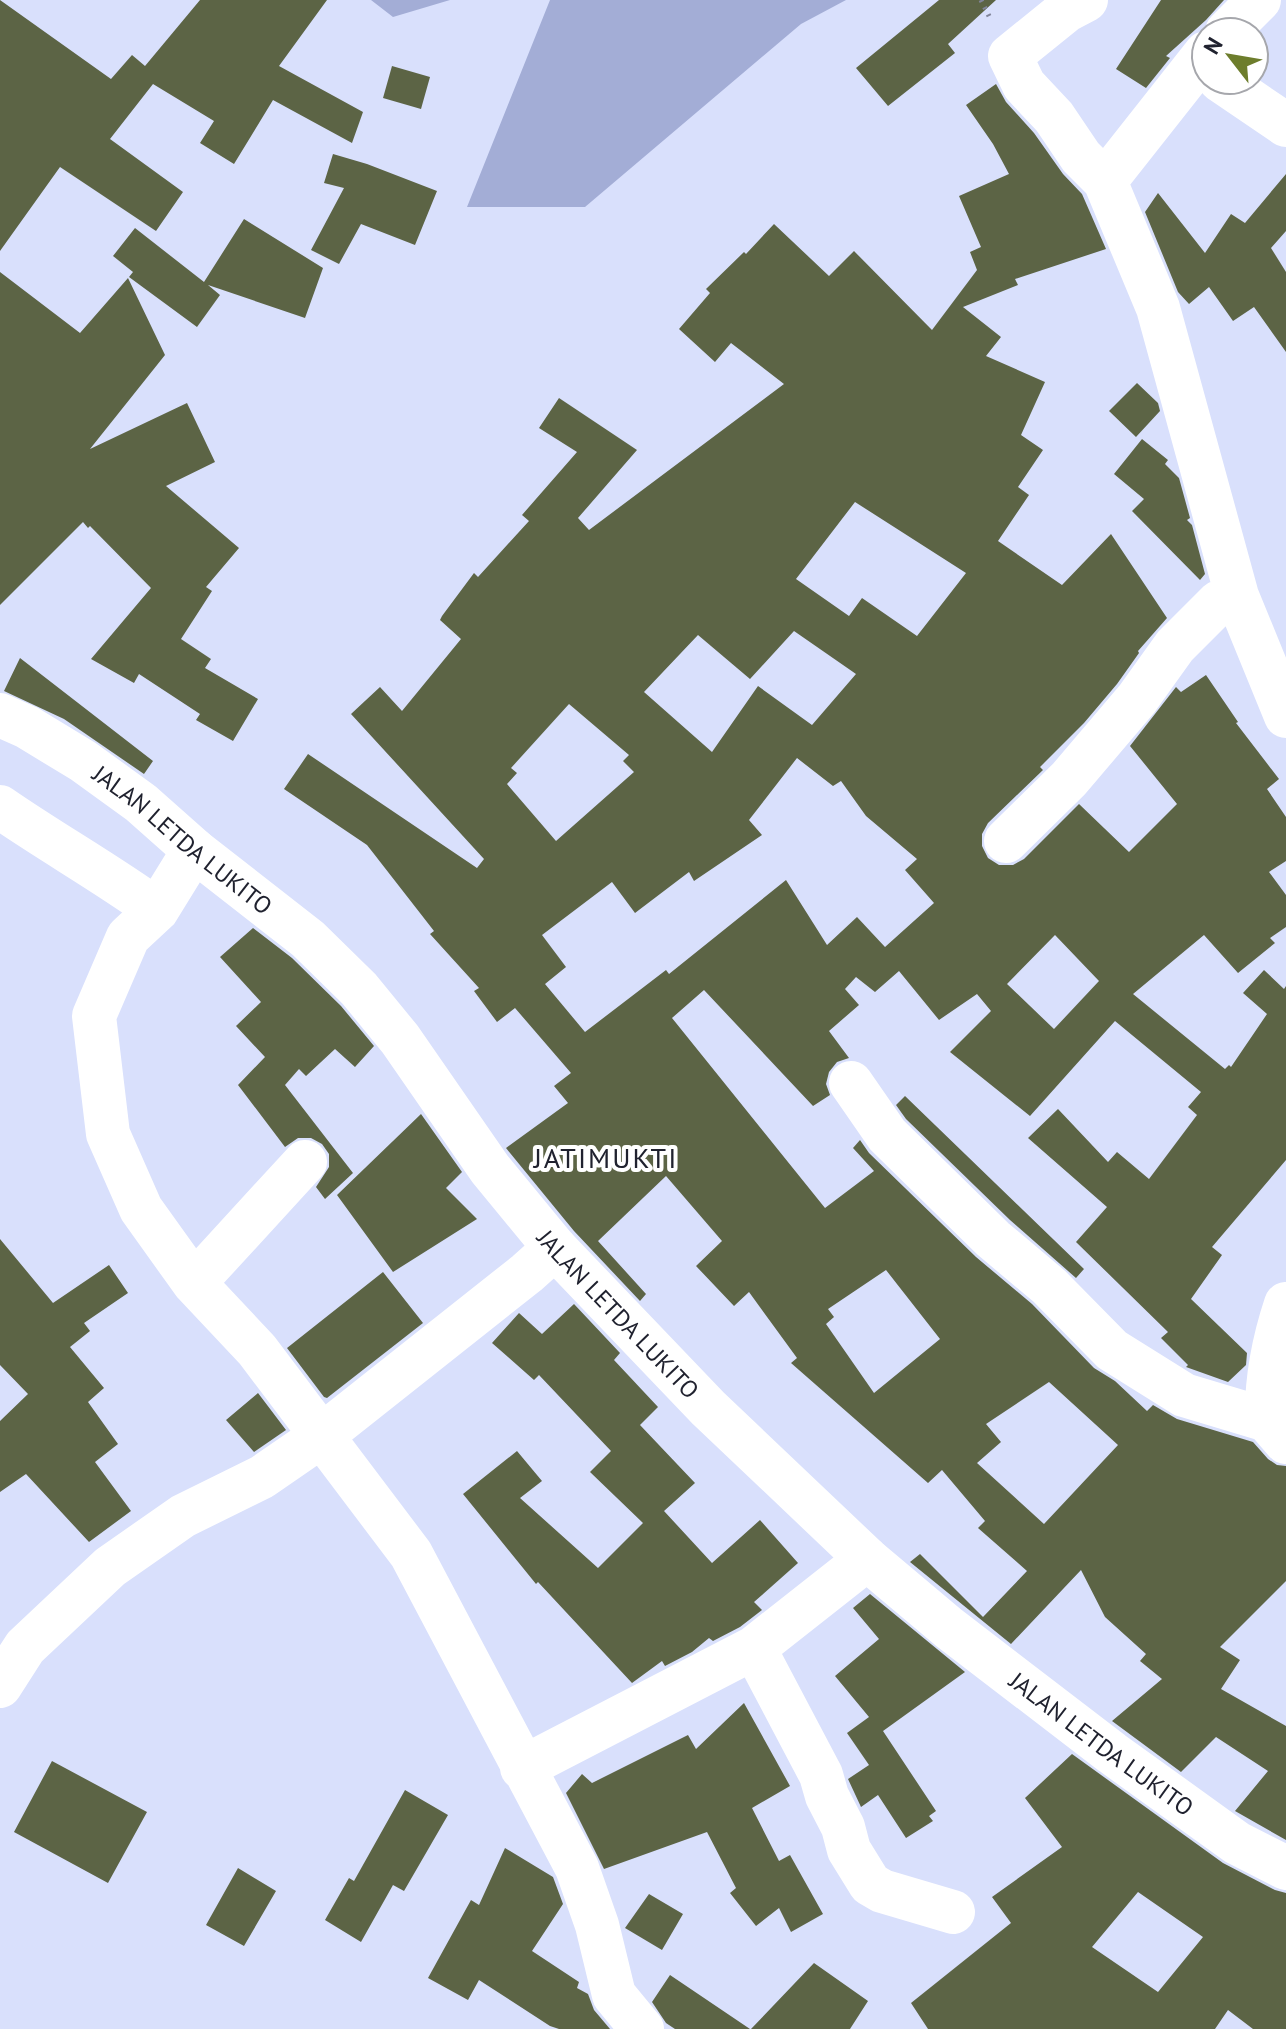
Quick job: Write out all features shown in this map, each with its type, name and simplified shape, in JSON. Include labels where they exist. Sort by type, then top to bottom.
[{"type":"street","points":[[1086,0],[1067,10],[1010,56],[1024,85],[1054,117],[1081,157],[1105,181],[1158,308],[1237,596],[1286,716]]},
{"type":"street","points":[[1243,16],[1259,0]]},
{"type":"street","points":[[1105,181],[1190,86]]},
{"type":"street","points":[[1246,96],[1286,125]]},
{"type":"street","points":[[1006,841],[1069,779],[1137,699],[1175,646],[1219,602],[1237,596]]},
{"type":"street","name":"JALAN LETDA LUKITO","points":[[0,715],[27,727],[83,761],[141,803],[194,850],[308,939],[359,989],[400,1039],[490,1169],[555,1248],[708,1408],[867,1559],[949,1628],[1112,1753],[1237,1843],[1286,1868]]},
{"type":"street","points":[[0,807],[157,910]]},
{"type":"street","points":[[194,850],[157,910],[128,937],[94,1016],[108,1134],[141,1209],[194,1283],[257,1350],[411,1554],[577,1868],[597,1925],[614,1995],[642,2029]]},
{"type":"street","points":[[851,1083],[887,1135],[993,1239],[1049,1286],[1112,1350],[1184,1395],[1276,1431]]},
{"type":"street","points":[[194,1283],[305,1162]]},
{"type":"street","points":[[0,1686],[25,1647],[110,1567],[183,1516],[262,1477],[320,1437],[555,1248]]},
{"type":"street","points":[[1276,1431],[1266,1384],[1276,1332],[1286,1304]]},
{"type":"street","points":[[522,1768],[754,1648],[867,1559]]},
{"type":"street","points":[[754,1648],[821,1775],[827,1796],[843,1827],[849,1850],[870,1884],[882,1891],[953,1912]]},
{"type":"shaded area","points":[[371,0],[450,0],[393,17]]},
{"type":"shaded area","points":[[550,0],[846,0],[801,24],[585,207],[467,207]]},
{"type":"building","points":[[0,0],[111,79],[132,55],[145,66],[200,0],[327,0],[279,66],[363,112],[352,143],[273,100],[234,164],[200,143],[214,121],[153,84],[110,139],[183,192],[156,231],[60,167],[0,251]]},
{"type":"building","points":[[939,0],[996,0],[948,44],[955,53],[888,106],[856,68]]},
{"type":"building","points":[[1161,0],[1224,0],[1210,16],[1190,16],[1190,34],[1166,56],[1170,58],[1146,88],[1116,69]]},
{"type":"building","points":[[392,66],[430,77],[421,109],[383,98]]},
{"type":"building","points":[[996,84],[1006,102],[1082,194],[1106,249],[1015,279],[1018,285],[963,307],[1001,337],[986,356],[1045,382],[1021,435],[1043,450],[1018,487],[1029,495],[998,541],[1062,585],[1111,534],[1167,618],[1084,723],[1040,767],[1043,770],[988,823],[982,834],[982,846],[988,858],[999,865],[1013,865],[1024,859],[1079,804],[1129,852],[1177,804],[1130,746],[1176,687],[1181,692],[1206,675],[1236,723],[1279,779],[1267,789],[1286,817],[1286,861],[1269,872],[1286,895],[1286,927],[1270,938],[1275,943],[1238,973],[1204,935],[1133,994],[1225,1069],[1229,1065],[1231,1067],[1267,1014],[1243,993],[1264,970],[1284,989],[1286,986],[1286,1160],[1212,1247],[1222,1255],[1191,1299],[1247,1353],[1246,1365],[1228,1382],[1186,1367],[1188,1365],[1161,1338],[1168,1332],[1076,1242],[1107,1207],[1028,1138],[1058,1109],[1108,1162],[1117,1152],[1149,1179],[1197,1115],[1188,1107],[1201,1092],[1115,1021],[1030,1116],[950,1052],[991,1011],[977,994],[939,1020],[899,971],[875,992],[856,977],[845,989],[859,1005],[829,1031],[849,1058],[837,1062],[829,1072],[826,1084],[830,1095],[813,1106],[704,990],[672,1018],[825,1208],[874,1171],[853,1148],[860,1140],[869,1153],[976,1257],[1032,1304],[1094,1368],[1115,1381],[1147,1411],[1153,1405],[1177,1419],[1253,1442],[1268,1459],[1286,1466],[1286,1581],[1220,1647],[1240,1660],[1221,1689],[1286,1726],[1286,1840],[1235,1811],[1268,1771],[1216,1737],[1181,1772],[1112,1721],[1162,1679],[1140,1661],[1146,1654],[1105,1617],[1081,1570],[1011,1644],[910,1562],[920,1554],[983,1617],[1027,1571],[978,1528],[985,1521],[942,1470],[928,1483],[791,1363],[797,1358],[749,1292],[734,1306],[696,1266],[722,1241],[666,1176],[598,1241],[646,1294],[640,1301],[574,1231],[506,1148],[568,1103],[554,1086],[571,1073],[515,1008],[497,1022],[474,991],[479,988],[430,934],[434,931],[367,845],[284,789],[308,754],[477,868],[484,859],[351,714],[380,687],[402,711],[461,639],[440,620],[442,616],[474,573],[478,577],[529,521],[522,515],[577,452],[539,428],[559,398],[637,450],[578,518],[589,530],[784,384],[731,343],[715,362],[679,329],[710,293],[706,289],[774,224],[829,276],[854,251],[932,330],[977,270],[970,252],[981,247],[959,196],[1009,174],[966,105]],"holes":[[[855,502],[966,573],[917,636],[862,598],[849,616],[796,579]],[[794,631],[856,674],[812,725],[758,686],[712,752],[644,692],[698,635],[750,679]],[[569,704],[629,755],[623,761],[634,772],[556,841],[507,784],[517,773],[511,768]],[[797,758],[833,786],[841,781],[866,816],[917,859],[905,870],[934,903],[885,947],[857,917],[827,945],[786,880],[669,974],[666,970],[585,1032],[545,984],[566,967],[542,935],[612,882],[635,913],[689,872],[694,881],[762,835],[749,820]],[[1055,935],[1099,981],[1054,1029],[1007,984]],[[886,1270],[940,1339],[874,1393],[826,1324],[834,1317],[828,1309]],[[1049,1382],[1118,1445],[1044,1524],[977,1463],[1001,1442],[986,1424]]]},
{"type":"building","points":[[333,154],[437,191],[415,245],[361,224],[339,264],[311,250],[344,188],[324,183]]},
{"type":"building","points":[[1286,174],[1286,231],[1271,248],[1286,272],[1286,352],[1254,307],[1233,321],[1209,287],[1189,304],[1178,292],[1145,212],[1158,193],[1205,253],[1231,214],[1245,223]]},
{"type":"building","points":[[244,219],[323,268],[305,318],[208,285],[220,295],[197,327],[129,277],[133,272],[113,256],[135,228],[204,282]]},
{"type":"building","points":[[0,272],[80,333],[128,278],[165,355],[90,449],[187,403],[215,462],[166,486],[239,548],[206,587],[212,591],[181,639],[211,659],[205,668],[258,699],[233,741],[196,720],[200,714],[139,674],[134,683],[91,659],[151,588],[90,526],[88,528],[83,522],[0,605]]},
{"type":"building","points":[[1137,383],[1158,403],[1160,411],[1136,437],[1109,411]]},
{"type":"building","points":[[1142,439],[1168,460],[1165,464],[1179,478],[1190,518],[1187,520],[1192,525],[1205,574],[1200,580],[1132,511],[1144,499],[1114,474]]},
{"type":"building","points":[[20,658],[153,761],[144,774],[64,719],[4,691]]},
{"type":"building","points":[[253,928],[292,958],[341,1006],[374,1046],[355,1067],[335,1049],[306,1076],[299,1069],[285,1085],[353,1173],[325,1199],[316,1187],[329,1167],[329,1154],[322,1144],[311,1138],[298,1138],[285,1147],[238,1085],[265,1057],[236,1026],[261,1002],[220,957]]},
{"type":"building","points":[[905,1096],[1084,1269],[1076,1278],[1010,1220],[906,1119],[896,1105]]},
{"type":"building","points":[[421,1114],[462,1172],[446,1188],[477,1219],[393,1272],[337,1195]]},
{"type":"building","points":[[0,1239],[53,1303],[109,1265],[128,1293],[84,1323],[90,1331],[70,1347],[104,1388],[88,1402],[118,1444],[95,1462],[131,1511],[89,1542],[26,1474],[0,1492],[0,1421],[28,1394],[0,1365]]},
{"type":"building","points":[[383,1272],[423,1323],[327,1398],[324,1397],[287,1348]]},
{"type":"building","points":[[574,1304],[620,1353],[614,1360],[658,1407],[640,1425],[695,1483],[664,1511],[712,1563],[760,1520],[798,1563],[754,1602],[762,1610],[740,1627],[713,1641],[709,1638],[692,1652],[665,1666],[662,1661],[632,1683],[538,1582],[536,1584],[463,1494],[517,1451],[542,1481],[520,1498],[598,1568],[643,1523],[590,1472],[611,1451],[539,1375],[534,1380],[492,1343],[519,1313],[542,1334]]},
{"type":"building","points":[[258,1393],[286,1430],[254,1452],[226,1420]]},
{"type":"building","points":[[870,1594],[965,1672],[883,1731],[936,1811],[929,1816],[933,1821],[906,1838],[878,1795],[861,1807],[848,1779],[869,1765],[847,1733],[869,1717],[835,1676],[879,1639],[853,1608]]},
{"type":"building","points":[[744,1703],[790,1786],[752,1808],[779,1861],[790,1855],[823,1914],[791,1932],[779,1908],[756,1926],[730,1893],[736,1888],[707,1832],[604,1869],[566,1793],[582,1774],[592,1783],[688,1735],[696,1749]]},
{"type":"building","points":[[1072,1754],[1223,1863],[1286,1893],[1286,2029],[1253,2029],[1228,2010],[1215,2029],[928,2029],[911,2003],[1011,1923],[992,1897],[1062,1847],[1025,1798]],"holes":[[[1138,1892],[1203,1937],[1158,1992],[1092,1947]]]},
{"type":"building","points":[[52,1761],[147,1812],[108,1883],[14,1832]]},
{"type":"building","points":[[405,1790],[448,1815],[404,1891],[393,1885],[361,1942],[325,1920],[349,1878],[354,1881]]},
{"type":"building","points":[[505,1848],[553,1877],[563,1904],[532,1951],[579,1982],[577,1988],[588,1994],[594,2010],[610,2029],[559,2029],[479,1980],[468,2000],[428,1978],[471,1900],[479,1905]]},
{"type":"building","points":[[238,1868],[276,1891],[244,1946],[206,1925]]},
{"type":"building","points":[[649,1894],[683,1914],[662,1950],[625,1928]]},
{"type":"building","points":[[814,1963],[868,2001],[850,2029],[751,2029]]},
{"type":"building","points":[[670,1975],[750,2029],[675,2029],[666,2023],[652,2002]]},
{"type":"district","name":"JATIMUKTI","points":[[606,1157]]}]
